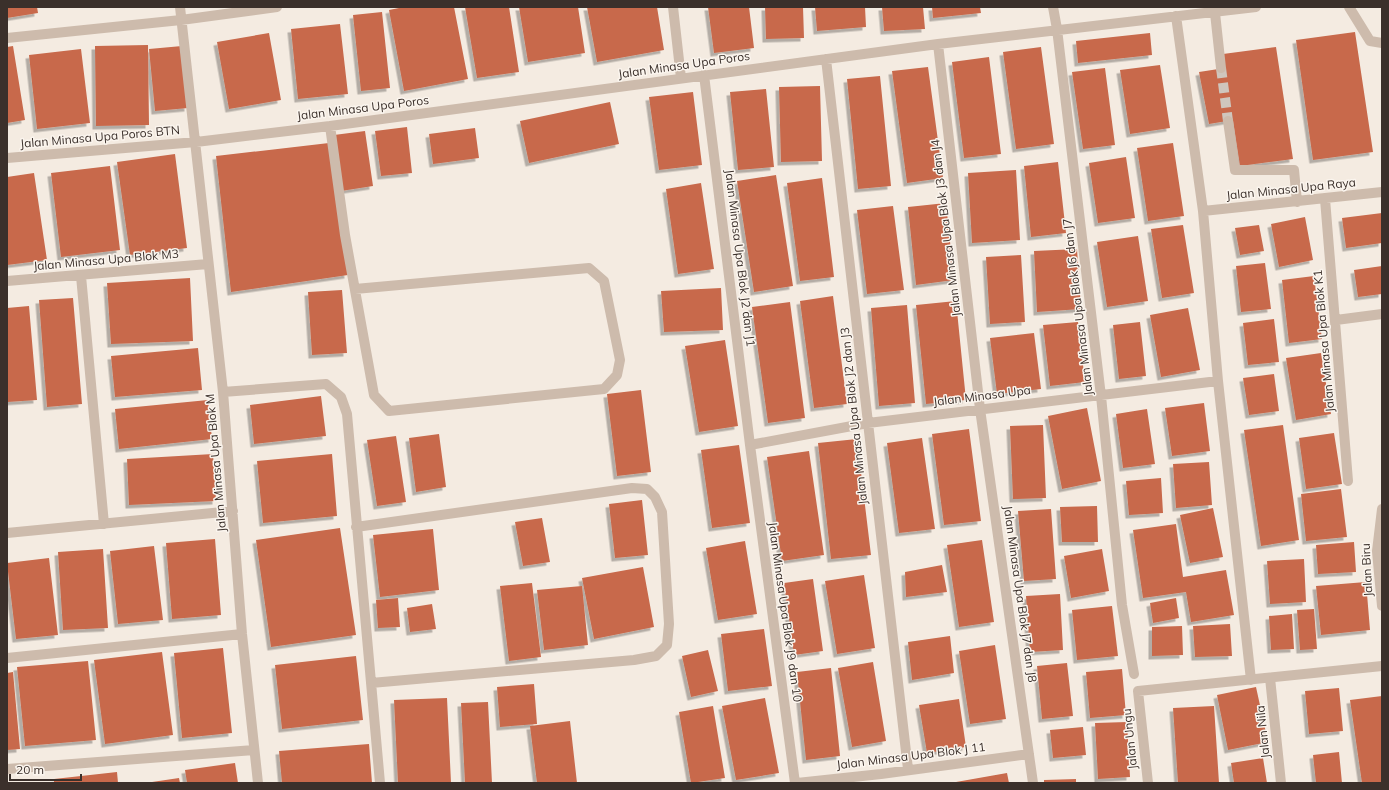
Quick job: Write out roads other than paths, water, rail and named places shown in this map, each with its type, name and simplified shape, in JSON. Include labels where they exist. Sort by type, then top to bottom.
[{"type":"street","name":"Jalan Minasa Upa Blok M","points":[[180,7],[223,392],[242,634],[258,783]]},
{"type":"street","points":[[7,38],[181,20],[277,7]]},
{"type":"street","points":[[673,7],[681,78]]},
{"type":"street","name":"Jalan Minasa Upa Blok J6 dan J7","points":[[1053,7],[1057,29],[1102,396],[1122,605],[1134,674]]},
{"type":"street","name":"Jalan Minasa Upa Poros","points":[[196,142],[330,126],[938,44],[1256,7]]},
{"type":"street","points":[[1349,7],[1370,41],[1382,44]]},
{"type":"street","points":[[1215,12],[1221,68]]},
{"type":"street","points":[[1176,16],[1203,211],[1218,380],[1251,680],[1382,666]]},
{"type":"street","name":"Jalan Minasa Upa Blok J3 dan J4","points":[[938,44],[980,409]]},
{"type":"street","name":"Jalan Minasa Upa Blok J2 dan J3","points":[[826,59],[908,769]]},
{"type":"street","name":"Jalan Minasa Upa Blok J2 dan J1","points":[[704,75],[750,445]]},
{"type":"street","points":[[1228,121],[1235,170],[1294,170],[1297,202]]},
{"type":"street","points":[[330,126],[345,234],[374,395],[389,411],[604,389],[617,375],[620,360],[604,281],[589,268],[355,289]]},
{"type":"street","name":"Jalan Minasa Upa Poros BTN","points":[[7,158],[196,142]]},
{"type":"street","name":"Jalan Minasa Upa Raya","points":[[1203,211],[1382,192]]},
{"type":"street","name":"Jalan Minasa Upa Blok K1","points":[[1325,199],[1348,482]]},
{"type":"street","name":"Jalan Minasa Upa Blok M3","points":[[7,281],[81,276],[208,264]]},
{"type":"street","points":[[81,276],[104,524]]},
{"type":"street","points":[[1336,320],[1382,314]]},
{"type":"street","name":"Jalan Minasa Upa","points":[[750,445],[868,423],[1102,396],[1218,380]]},
{"type":"street","points":[[223,392],[326,384],[341,397],[347,414],[380,783]]},
{"type":"street","name":"Jalan Minasa Upa Blok J7 dan J8","points":[[980,409],[1033,783]]},
{"type":"street","name":"Jalan Minasa Upa Blok J9 dan 10","points":[[750,445],[796,783]]},
{"type":"street","points":[[356,527],[632,488],[647,489],[655,497],[662,512],[669,624],[668,645],[656,656],[584,665],[371,683]]},
{"type":"street","name":"Jalan Biru","points":[[1382,509],[1379,551],[1382,606]]},
{"type":"street","points":[[7,533],[233,512]]},
{"type":"street","points":[[7,658],[242,634]]},
{"type":"street","name":"Jalan Nila","points":[[1270,678],[1281,783]]},
{"type":"street","name":"Jalan Ungu","points":[[1148,783],[1138,691],[1251,680]]},
{"type":"street","points":[[7,769],[254,750]]},
{"type":"street","name":"Jalan Minasa Upa Blok J 11","points":[[796,783],[881,774],[908,769],[1029,754]]},
{"type":"tunnel","points":[[1221,68],[1228,121]]}]
